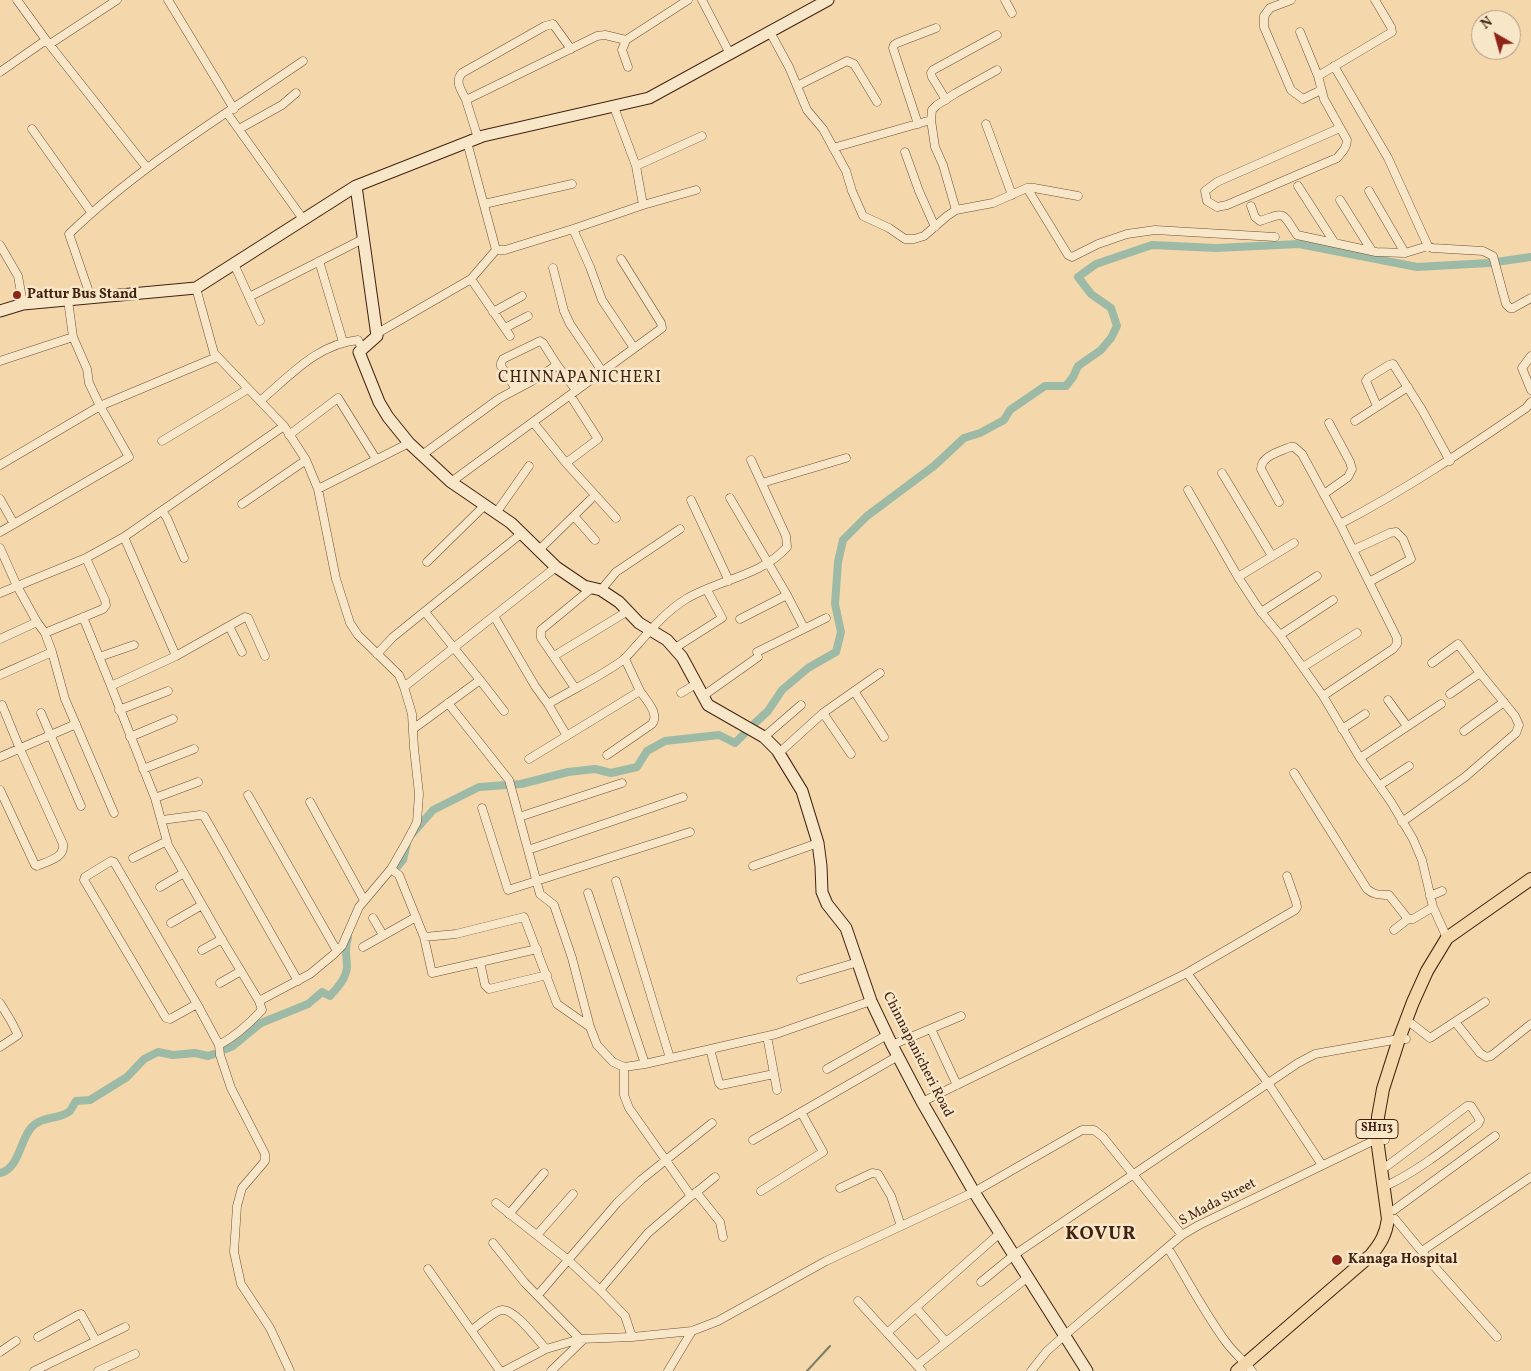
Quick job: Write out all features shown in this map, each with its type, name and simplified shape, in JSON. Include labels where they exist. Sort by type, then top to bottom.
[{"type":"main road","name":"SH113","points":[[1247,1369],[1371,1255],[1382,1242],[1388,1219],[1378,1116],[1383,1089],[1427,971],[1447,938],[1531,879]]},
{"type":"main road","name":"SH113","points":[[1402,1039],[1412,1024],[1432,974],[1449,945],[1531,888]]},
{"type":"main road","name":"SH113","points":[[1247,1369],[1375,1259],[1387,1245],[1393,1234],[1394,1214],[1388,1166],[1381,1139]]},
{"type":"street","points":[[17,0],[147,168]]},
{"type":"street","points":[[0,72],[117,0]]},
{"type":"street","points":[[168,0],[239,129],[303,219]]},
{"type":"street","points":[[628,67],[622,50],[626,40],[688,0]]},
{"type":"street","points":[[702,0],[730,54]]},
{"type":"street","points":[[0,311],[23,304],[196,288],[356,186],[473,140],[649,98],[828,0]]},
{"type":"street","points":[[1005,0],[1012,13]]},
{"type":"street","points":[[1291,0],[1270,8],[1264,16],[1264,27],[1291,90],[1303,99],[1321,90]]},
{"type":"street","points":[[1318,76],[1392,32],[1375,0]]},
{"type":"street","points":[[496,250],[484,204],[466,100],[458,82],[459,77],[462,73],[545,26],[552,24],[571,49]]},
{"type":"street","points":[[918,124],[893,48],[897,42],[936,28]]},
{"type":"street","points":[[770,32],[789,67],[807,110],[824,128],[846,170],[852,191],[863,216],[889,228],[905,239],[924,236],[956,210],[993,203],[1027,188],[1078,196]]},
{"type":"street","points":[[1300,32],[1318,76],[1321,90],[1347,140],[1347,146],[1337,158],[1227,205],[1217,207],[1208,201],[1205,191],[1217,182],[1340,128]]},
{"type":"street","points":[[466,100],[476,97],[597,36],[605,35],[626,40]]},
{"type":"street","points":[[946,100],[931,72],[997,35]]},
{"type":"street","points":[[797,86],[848,60],[854,64],[877,102]]},
{"type":"street","points":[[91,298],[68,234],[91,212],[147,168],[303,61]]},
{"type":"street","points":[[1334,66],[1388,158],[1428,246]]},
{"type":"street","points":[[956,210],[943,165],[935,147],[931,120],[932,110],[997,70]]},
{"type":"street","points":[[239,129],[282,105],[296,93]]},
{"type":"street","points":[[614,107],[636,166],[643,205]]},
{"type":"street","points":[[833,148],[931,120]]},
{"type":"street","points":[[986,124],[1012,195]]},
{"type":"street","points":[[32,128],[91,212]]},
{"type":"street","points":[[636,166],[702,136]]},
{"type":"street","points":[[905,152],[935,227]]},
{"type":"street","points":[[484,204],[572,184]]},
{"type":"street","points":[[356,186],[376,334]]},
{"type":"street","points":[[1298,186],[1334,242]]},
{"type":"street","points":[[1027,188],[1068,255],[1072,257],[1098,244],[1152,230],[1275,237]]},
{"type":"street","points":[[260,401],[313,356],[343,342],[358,340],[362,349],[376,334],[471,279],[496,250],[505,250],[643,205],[696,190]]},
{"type":"street","points":[[1369,191],[1404,252]]},
{"type":"street","points":[[1340,200],[1372,251]]},
{"type":"street","points":[[1251,206],[1255,217],[1260,221],[1280,214],[1287,219],[1297,235],[1372,251],[1404,252],[1428,246],[1432,248],[1483,251],[1493,256],[1508,307],[1513,308],[1531,298]]},
{"type":"street","points":[[573,229],[602,300],[634,348]]},
{"type":"street","points":[[249,297],[363,239]]},
{"type":"street","points":[[0,245],[18,276],[23,304]]},
{"type":"street","points":[[451,482],[573,392],[660,331],[663,326],[621,259]]},
{"type":"street","points":[[319,261],[343,342]]},
{"type":"street","points":[[234,264],[260,321]]},
{"type":"street","points":[[553,268],[564,311],[570,324],[602,372]]},
{"type":"street","points":[[471,279],[510,336]]},
{"type":"street","points":[[196,288],[214,353],[284,426],[306,460],[318,489],[336,580],[350,623],[358,635],[399,675],[412,714],[419,794],[416,822],[406,843],[391,869],[358,906],[342,946],[310,974],[259,1001]]},
{"type":"street","points":[[493,312],[522,296]]},
{"type":"street","points":[[0,532],[129,457],[89,383],[87,369],[73,336],[68,300]]},
{"type":"street","points":[[504,328],[528,316]]},
{"type":"street","points":[[0,361],[73,336]]},
{"type":"street","points":[[516,389],[501,366],[503,359],[540,341],[573,392],[598,439],[566,462]]},
{"type":"street","name":"Chinnapanicheri Road","points":[[362,349],[359,352],[379,402],[388,417],[409,443],[451,482],[511,523],[556,567],[584,586],[596,589],[619,602],[639,623],[667,640],[675,648],[708,706],[764,737],[778,753],[802,791],[818,843],[822,892],[827,904],[846,928],[871,1001],[890,1040],[922,1102],[974,1192],[1087,1371]]},
{"type":"street","points":[[1531,356],[1522,368],[1531,390]]},
{"type":"street","points":[[0,465],[100,406],[217,357]]},
{"type":"street","points":[[1377,406],[1366,384],[1368,378],[1391,364],[1396,368],[1408,387],[1450,461]]},
{"type":"street","points":[[422,455],[500,398],[557,365]]},
{"type":"street","points":[[1355,421],[1408,387]]},
{"type":"street","points":[[162,442],[248,389]]},
{"type":"street","points":[[290,435],[338,398],[376,459]]},
{"type":"street","points":[[1340,524],[1386,500],[1450,461],[1526,408],[1531,402]]},
{"type":"street","points":[[533,422],[616,518]]},
{"type":"street","points":[[1324,494],[1348,477],[1352,469],[1329,423]]},
{"type":"street","points":[[0,593],[86,558],[124,537],[284,426]]},
{"type":"street","points":[[318,489],[409,443]]},
{"type":"street","points":[[1279,502],[1261,469],[1261,465],[1264,460],[1290,447],[1294,447],[1302,454],[1324,494],[1396,638],[1397,644],[1393,649],[1323,696]]},
{"type":"street","points":[[762,483],[846,458]]},
{"type":"street","points":[[242,504],[306,460]]},
{"type":"street","points":[[548,704],[625,659],[674,607],[688,598],[760,569],[781,554],[787,547],[786,536],[751,460]]},
{"type":"street","points":[[496,513],[529,466]]},
{"type":"street","points":[[1222,473],[1272,556]]},
{"type":"street","points":[[1188,490],[1238,577],[1261,612],[1280,635],[1323,696],[1360,758],[1380,785],[1413,839],[1422,860],[1433,907],[1447,938]]},
{"type":"street","points":[[730,498],[787,595],[804,628]]},
{"type":"street","points":[[0,499],[14,524]]},
{"type":"street","points":[[539,550],[590,500]]},
{"type":"street","points":[[691,500],[729,581]]},
{"type":"street","points":[[426,562],[485,505]]},
{"type":"street","points":[[162,511],[167,518],[184,558]]},
{"type":"street","points":[[574,516],[596,540]]},
{"type":"street","points":[[575,688],[541,638],[542,630],[616,572],[680,529]]},
{"type":"street","points":[[1353,550],[1390,533],[1396,532],[1403,539],[1411,560],[1369,582]]},
{"type":"street","points":[[377,654],[393,638],[522,533]]},
{"type":"street","points":[[124,537],[176,656]]},
{"type":"street","points":[[1238,577],[1294,543]]},
{"type":"street","points":[[0,548],[17,586],[45,633],[64,699],[114,813]]},
{"type":"street","points":[[45,633],[103,609],[106,605],[86,558]]},
{"type":"street","points":[[404,687],[556,567]]},
{"type":"street","points":[[1261,612],[1318,576]]},
{"type":"street","points":[[675,648],[722,618],[707,590]]},
{"type":"street","points":[[740,619],[787,595]]},
{"type":"street","points":[[1280,635],[1333,600]]},
{"type":"street","points":[[554,656],[628,611]]},
{"type":"street","points":[[425,612],[504,711]]},
{"type":"street","points":[[494,616],[567,736]]},
{"type":"street","points":[[111,686],[176,656],[245,617],[248,618],[265,656]]},
{"type":"street","points":[[83,618],[155,798],[167,841],[184,874],[259,1001],[262,1010],[249,1024],[219,1045]]},
{"type":"street","points":[[703,696],[758,655],[804,628],[826,618]]},
{"type":"street","points":[[0,639],[37,622]]},
{"type":"street","points":[[229,626],[242,652]]},
{"type":"street","points":[[1302,667],[1357,633]]},
{"type":"street","points":[[1402,822],[1464,777],[1516,732],[1518,725],[1515,716],[1458,644],[1432,663]]},
{"type":"street","points":[[99,657],[134,645]]},
{"type":"street","points":[[0,675],[52,652]]},
{"type":"street","points":[[607,755],[652,724],[656,718],[640,691],[625,659]]},
{"type":"street","points":[[778,753],[824,713],[880,673]]},
{"type":"street","points":[[1450,694],[1480,673]]},
{"type":"street","points":[[413,729],[480,680]]},
{"type":"street","points":[[681,692],[696,684]]},
{"type":"street","points":[[119,710],[168,691]]},
{"type":"street","points":[[529,759],[640,691]]},
{"type":"street","points":[[854,691],[884,737]]},
{"type":"street","points":[[1388,700],[1407,726]]},
{"type":"street","points":[[1464,731],[1504,702]]},
{"type":"street","points":[[448,703],[508,780],[540,894],[554,904],[572,958],[590,1027],[597,1045],[613,1062],[624,1066],[645,1064],[767,1036],[871,1001]]},
{"type":"street","points":[[1360,758],[1441,704]]},
{"type":"street","points":[[764,737],[801,705]]},
{"type":"street","points":[[0,790],[32,860],[37,866],[58,857],[63,850],[63,844],[2,706]]},
{"type":"street","points":[[41,713],[81,806]]},
{"type":"street","points":[[824,713],[851,754]]},
{"type":"street","points":[[1342,729],[1364,714]]},
{"type":"street","points":[[130,738],[173,719]]},
{"type":"street","points":[[0,758],[76,724]]},
{"type":"street","points":[[143,770],[194,749]]},
{"type":"street","points":[[1380,785],[1409,766]]},
{"type":"street","points":[[1294,773],[1367,889],[1378,896],[1390,895],[1408,919]]},
{"type":"street","points":[[155,798],[198,782]]},
{"type":"street","points":[[519,817],[622,783]]},
{"type":"street","points":[[248,795],[337,951]]},
{"type":"street","points":[[528,850],[683,798]]},
{"type":"street","points":[[310,802],[364,900]]},
{"type":"street","points":[[482,808],[508,890],[690,832]]},
{"type":"street","points":[[162,820],[204,816],[298,981]]},
{"type":"street","points":[[133,858],[167,841]]},
{"type":"street","points":[[753,866],[818,843]]},
{"type":"street","points":[[198,1004],[170,1019],[166,1018],[84,880],[85,877],[111,861],[114,862],[198,1004],[219,1045],[220,1055],[231,1088],[265,1154],[260,1168],[242,1188],[237,1206],[234,1252],[242,1284],[270,1328],[290,1371]]},
{"type":"street","points":[[391,869],[399,875],[424,937],[432,973],[537,949]]},
{"type":"street","points":[[160,887],[184,874]]},
{"type":"street","points":[[922,1102],[1188,973],[1295,910],[1298,907],[1287,876]]},
{"type":"street","points":[[616,881],[670,1058]]},
{"type":"street","points":[[1430,896],[1442,891]]},
{"type":"street","points":[[588,893],[645,1064]]},
{"type":"street","points":[[171,924],[202,905]]},
{"type":"street","points":[[1394,930],[1408,919],[1413,919],[1433,907]]},
{"type":"street","points":[[363,947],[416,917]]},
{"type":"street","points":[[424,937],[456,934],[524,917],[557,1004],[590,1027]]},
{"type":"street","points":[[374,918],[383,936]]},
{"type":"street","points":[[202,950],[222,939]]},
{"type":"street","points":[[480,962],[485,985],[489,989],[546,975]]},
{"type":"street","points":[[801,979],[858,962]]},
{"type":"street","points":[[220,983],[241,971]]},
{"type":"street","points":[[1188,973],[1268,1083],[1322,1165]]},
{"type":"street","points":[[0,1002],[18,1035],[0,1047]]},
{"type":"street","points":[[1412,1024],[1430,1038],[1456,1023],[1485,1002]]},
{"type":"street","points":[[827,1069],[890,1040],[931,1029],[961,1016]]},
{"type":"street","points":[[1456,1023],[1480,1053],[1486,1057],[1491,1056],[1531,1024]]},
{"type":"street","points":[[931,1029],[957,1085]]},
{"type":"street","points":[[767,1036],[777,1090]]},
{"type":"street","points":[[981,1282],[1014,1256],[1133,1174],[1268,1083],[1315,1054],[1402,1039]]},
{"type":"street","points":[[710,1049],[721,1086],[774,1074]]},
{"type":"street","points":[[753,1140],[898,1056]]},
{"type":"street","points":[[624,1066],[625,1101],[666,1160],[720,1222],[723,1237]]},
{"type":"street","points":[[1388,1166],[1467,1106],[1471,1106],[1479,1117],[1478,1124],[1430,1161],[1390,1184]]},
{"type":"street","points":[[761,1191],[823,1152],[801,1112]]},
{"type":"street","points":[[538,1295],[617,1203],[641,1180],[712,1123]]},
{"type":"street","points":[[504,1371],[546,1349],[581,1339],[632,1337],[692,1331],[718,1321],[826,1261],[974,1192],[1082,1130],[1094,1130],[1103,1136],[1182,1235]]},
{"type":"street","points":[[1495,1136],[1394,1214],[1422,1251],[1497,1337]]},
{"type":"street","name":"S Mada Street","points":[[1030,1371],[1047,1351],[1182,1235],[1199,1224],[1381,1139]]},
{"type":"street","points":[[510,1214],[544,1173]]},
{"type":"street","points":[[840,1188],[872,1173],[878,1174],[890,1196],[901,1226]]},
{"type":"street","points":[[600,1290],[648,1233],[715,1177]]},
{"type":"street","points":[[1422,1251],[1531,1177]]},
{"type":"street","points":[[538,1236],[573,1194]]},
{"type":"street","points":[[496,1203],[567,1259],[600,1290],[625,1316],[632,1337]]},
{"type":"street","points":[[887,1333],[1000,1233]]},
{"type":"street","points":[[493,1243],[525,1283],[581,1339]]},
{"type":"street","points":[[1168,1248],[1211,1320],[1247,1369]]},
{"type":"street","points":[[428,1269],[500,1371]]},
{"type":"street","points":[[858,1301],[920,1368],[946,1342],[1028,1277]]},
{"type":"street","points":[[916,1308],[946,1342]]},
{"type":"street","points":[[472,1330],[497,1312],[502,1310],[508,1311],[530,1330],[546,1349]]},
{"type":"street","points":[[38,1337],[82,1314],[96,1341]]},
{"type":"street","points":[[34,1371],[125,1327]]},
{"type":"street","points":[[668,1371],[692,1331]]},
{"type":"street","points":[[551,1371],[581,1339]]},
{"type":"street","points":[[0,1352],[16,1341]]},
{"type":"street","points":[[98,1371],[135,1354]]},
{"type":"waterway","points":[[755,723],[768,711],[782,690],[808,668],[836,652],[841,632],[835,604],[838,562],[843,540],[867,516],[934,466],[964,438],[980,433],[1004,420],[1010,410],[1045,386],[1066,386],[1078,366],[1101,350],[1111,338],[1117,326],[1111,308],[1091,294],[1078,277],[1096,264],[1152,245],[1216,248],[1299,244],[1417,267],[1489,263],[1531,257]]},
{"type":"waterway","points":[[413,833],[433,810],[479,787],[521,784],[568,772],[595,769],[611,773],[637,767],[647,751],[665,741],[719,735],[735,743],[745,733]]},
{"type":"waterway","points":[[398,866],[403,860],[407,843]]},
{"type":"waterway","points":[[226,1049],[233,1046],[261,1023],[308,1004],[322,992],[330,996],[345,975],[348,938]]},
{"type":"waterway","points":[[0,1173],[11,1166],[27,1133],[35,1124],[66,1114],[76,1101],[90,1100],[127,1077],[144,1059],[158,1052],[173,1055],[195,1053],[208,1056],[214,1054]]},
{"type":"waterway","points":[[807,1371],[830,1346]]},
{"type":"place","name":"Pattur Bus Stand","points":[[17,295]]},
{"type":"place","name":"Kanaga Hospital","points":[[1337,1260]]},
{"type":"district","name":"CHINNAPANICHERI","points":[[580,379]]},
{"type":"district","name":"KOVUR","points":[[1101,1236]]}]
